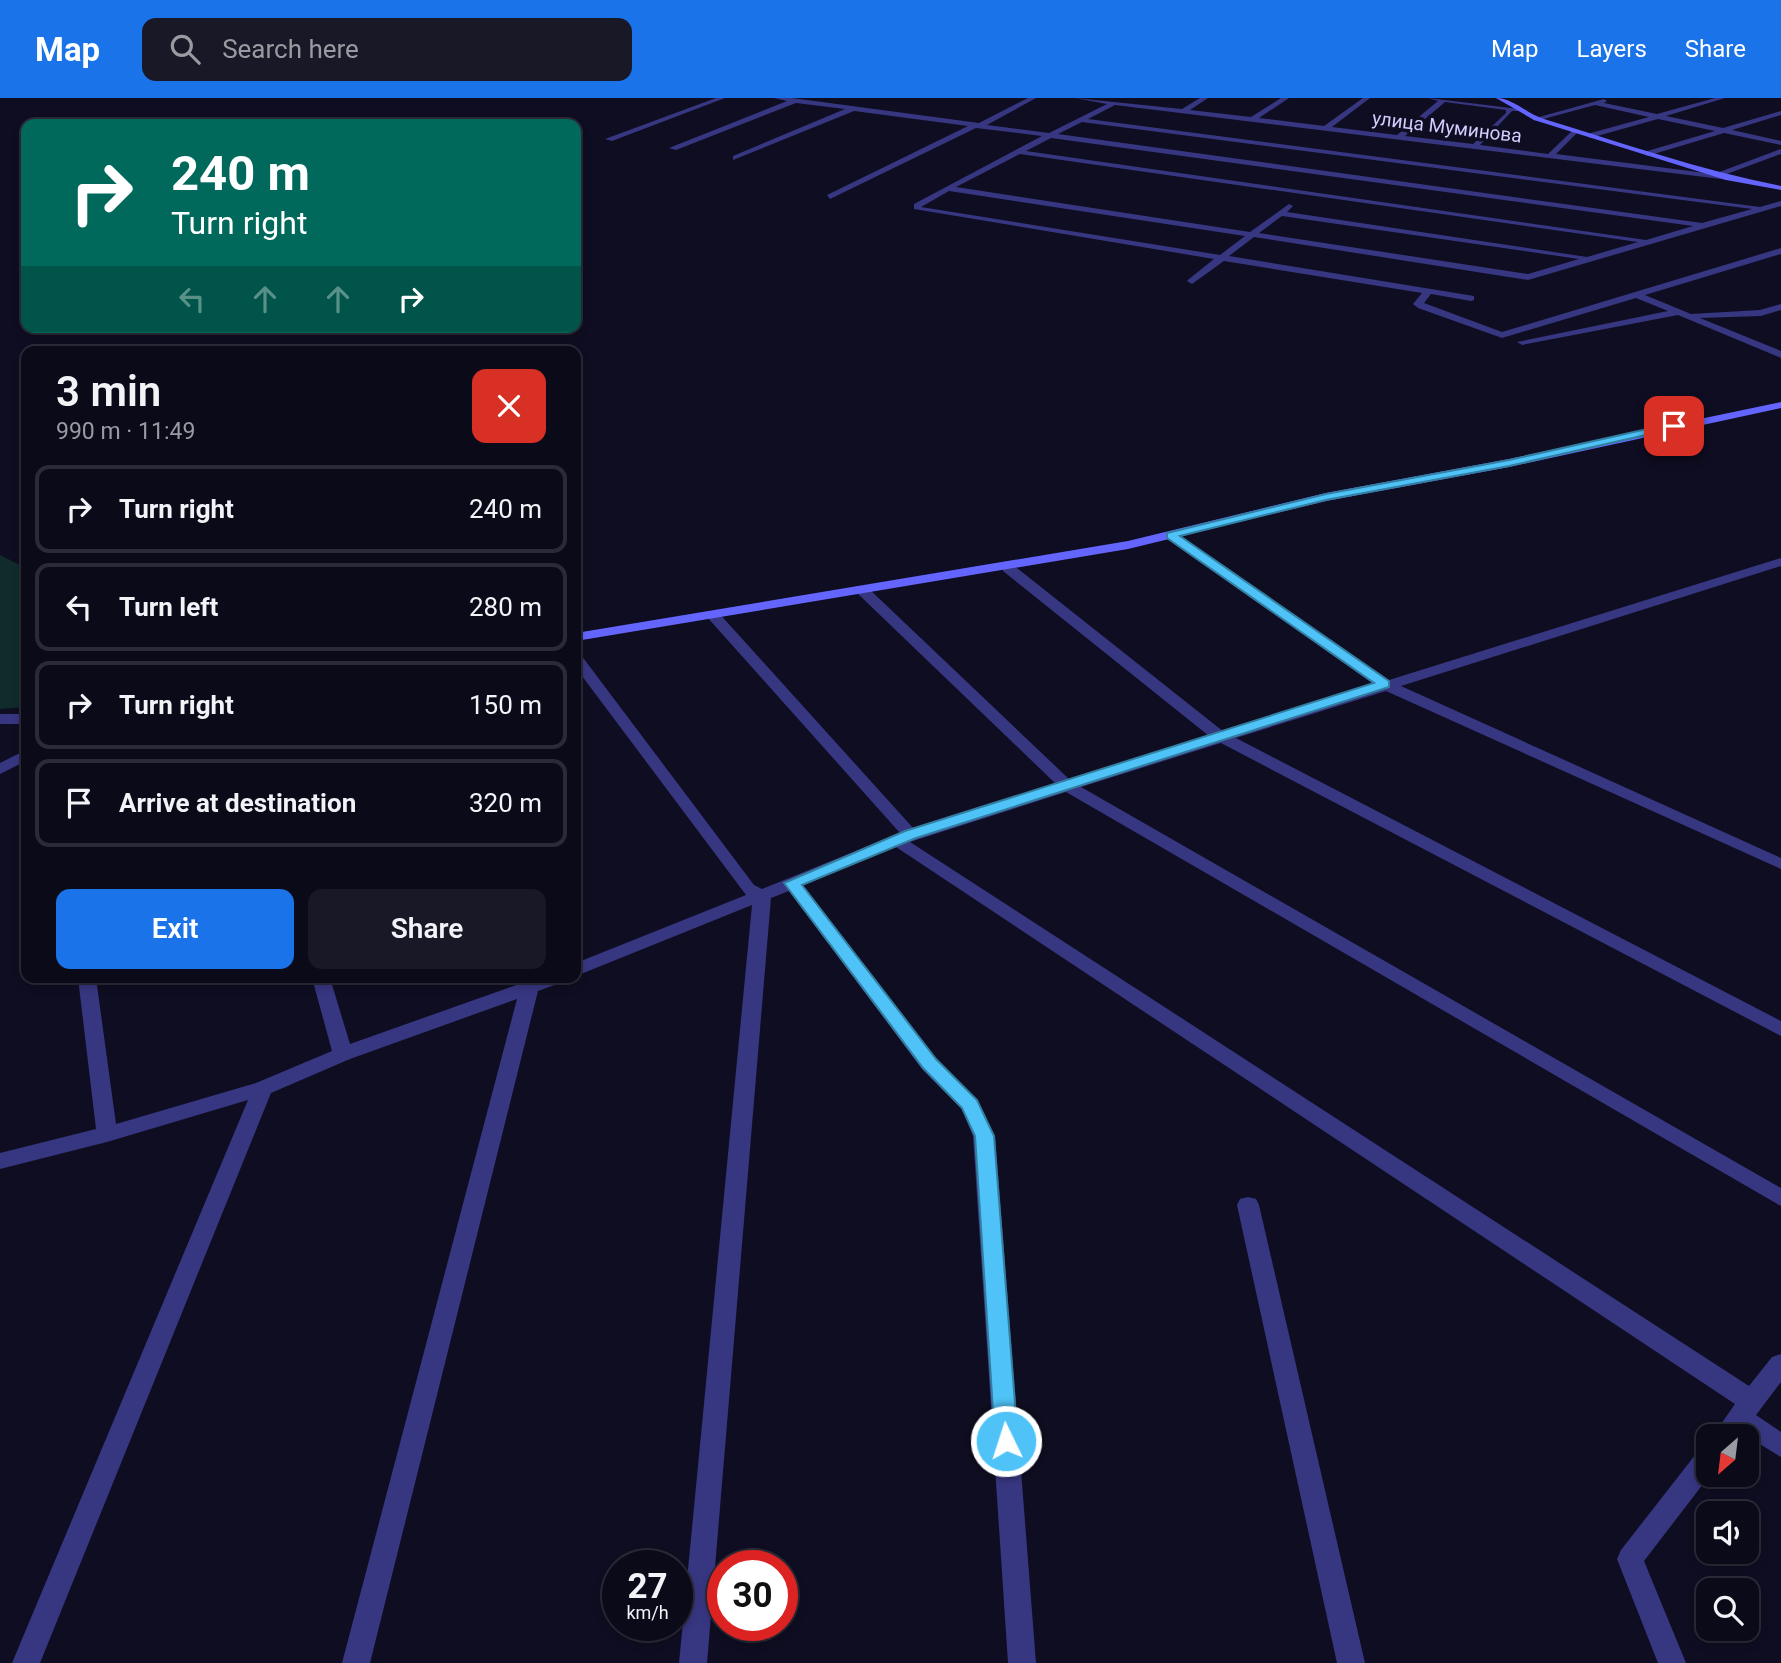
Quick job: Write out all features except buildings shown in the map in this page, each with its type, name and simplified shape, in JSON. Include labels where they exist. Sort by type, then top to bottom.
[{"type":"street","points":[[609,139],[722,98]]},
{"type":"street","points":[[777,98],[1705,225]]},
{"type":"street","points":[[830,197],[1033,98]]},
{"type":"street","name":"улица Муминова","points":[[1078,98],[1729,178]]},
{"type":"street","points":[[1184,111],[1205,98]]},
{"type":"street","points":[[1253,119],[1286,98]]},
{"type":"street","points":[[1326,128],[1367,98]]},
{"type":"street","points":[[1431,98],[1513,109],[1536,119],[1717,175],[1781,188]]},
{"type":"street","points":[[1536,119],[1614,98]]},
{"type":"street","points":[[1590,136],[1722,98]]},
{"type":"street","points":[[1502,99],[1513,109]]},
{"type":"street","points":[[673,148],[795,100]]},
{"type":"street","points":[[1399,137],[1443,100]]},
{"type":"street","points":[[1115,102],[948,188],[917,206],[918,209],[1471,298]]},
{"type":"street","points":[[1594,103],[1781,143]]},
{"type":"street","points":[[736,158],[853,108]]},
{"type":"street","points":[[1474,147],[1513,109]]},
{"type":"street","points":[[1647,154],[1781,113]]},
{"type":"street","points":[[1082,120],[1762,208]]},
{"type":"street","points":[[1550,156],[1574,131]]},
{"type":"street","points":[[1370,141],[1378,135]]},
{"type":"street","points":[[1192,281],[1361,148]]},
{"type":"street","points":[[1717,175],[1781,151]]},
{"type":"street","points":[[1020,152],[1649,241]]},
{"type":"street","points":[[1759,159],[1781,164]]},
{"type":"street","points":[[948,188],[1528,277],[1781,203]]},
{"type":"street","points":[[1280,213],[1590,258]]},
{"type":"street","points":[[1429,291],[1419,304],[1421,306],[1502,335],[1781,251]]},
{"type":"street","points":[[1635,294],[1781,355]]},
{"type":"street","points":[[1762,313],[1781,307]]},
{"type":"street","points":[[1522,342],[1684,313],[1781,313]]},
{"type":"street","points":[[581,636],[861,589],[1008,568],[1171,535],[1338,494],[1509,463],[1781,405]]},
{"type":"street","points":[[1171,535],[1384,684],[1781,864]]},
{"type":"street","points":[[581,968],[905,838],[1384,684],[1572,629],[1781,562]]},
{"type":"street","points":[[1008,568],[1211,732],[1223,735],[1781,1029]]},
{"type":"street","points":[[861,589],[1066,785],[1781,1198]]},
{"type":"street","points":[[712,614],[905,838],[1745,1409],[1781,1446]]},
{"type":"street","points":[[581,665],[748,889],[762,897]]},
{"type":"street","points":[[0,719],[21,719]]},
{"type":"street","points":[[0,769],[21,758]]},
{"type":"street","points":[[792,883],[929,1064],[970,1105],[984,1136],[1022,1663]]},
{"type":"street","points":[[693,1663],[762,897]]},
{"type":"street","points":[[88,983],[107,1133]]},
{"type":"street","points":[[322,983],[343,1054]]},
{"type":"street","points":[[0,1160],[107,1133],[263,1088],[343,1054],[544,983]]},
{"type":"street","points":[[356,1663],[529,989]]},
{"type":"street","points":[[26,1663],[263,1088]]},
{"type":"street","points":[[1248,1205],[1351,1663]]},
{"type":"street","points":[[1734,1424],[1781,1364]]},
{"type":"street","points":[[1672,1663],[1630,1559],[1696,1474]]},
{"type":"green space","points":[[0,555],[21,564],[21,707],[0,709]]},
{"type":"route","points":[[1006,1441],[984,1136],[970,1105],[929,1064],[792,883],[911,835],[1384,684],[1171,535],[1326,497],[1509,463],[1674,426]]}]
